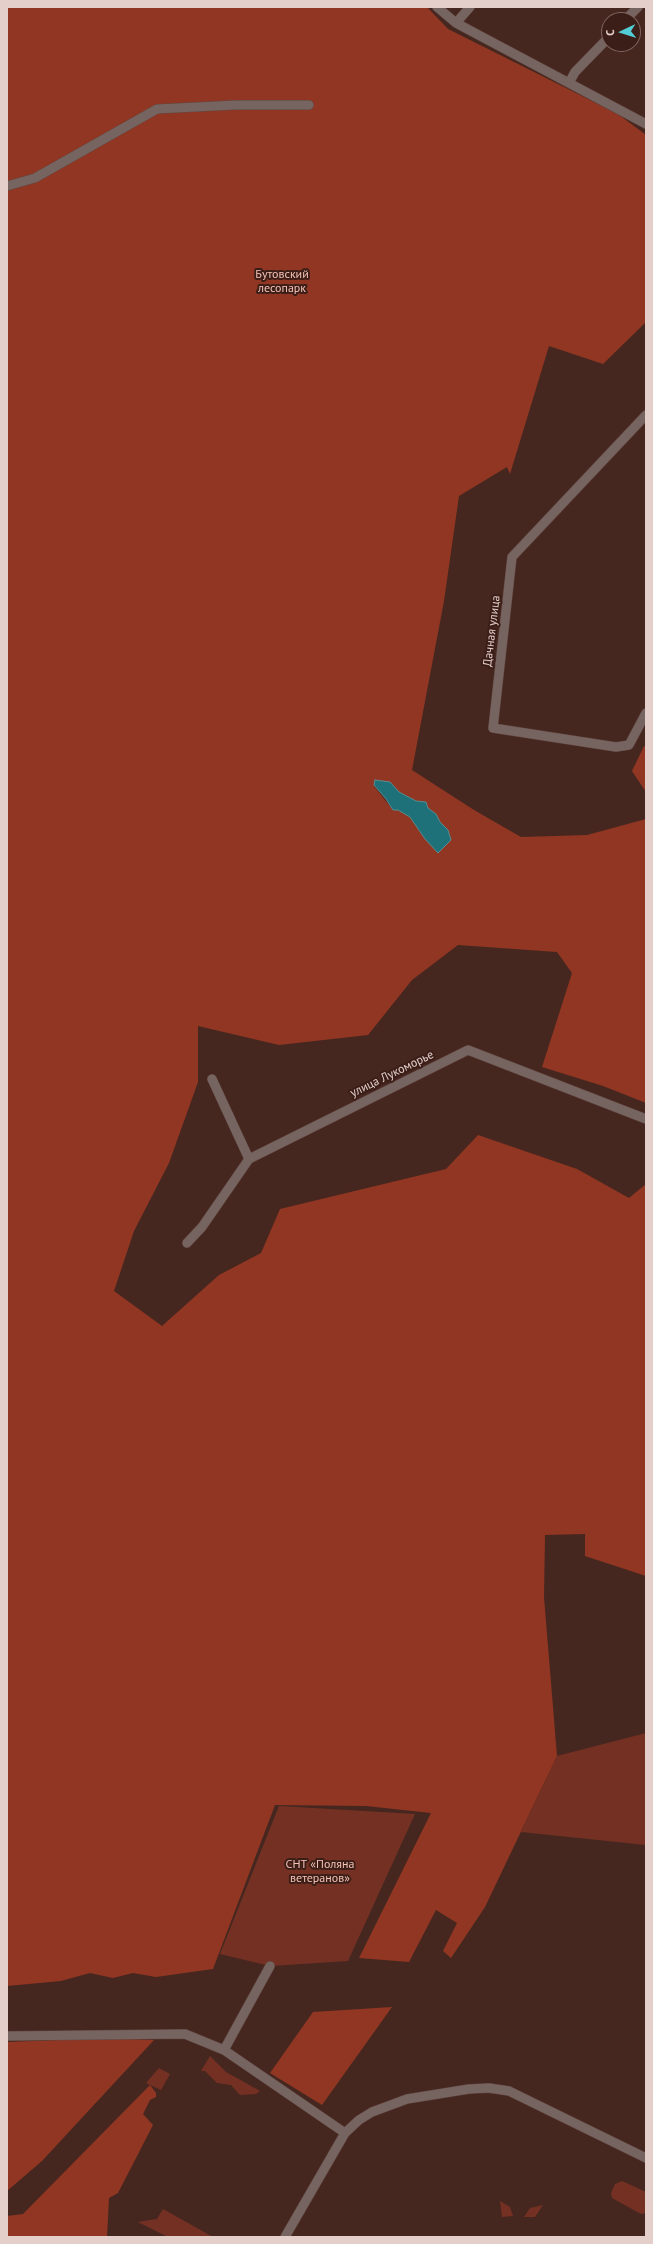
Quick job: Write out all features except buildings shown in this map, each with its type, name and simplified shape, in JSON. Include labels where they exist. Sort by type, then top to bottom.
[{"type":"street","points":[[437,7],[456,23],[646,124]]},
{"type":"street","points":[[456,23],[470,7]]},
{"type":"street","points":[[569,83],[575,72],[601,45]]},
{"type":"street","points":[[7,186],[35,178],[157,109],[235,105],[309,105]]},
{"type":"street","name":"Дачная улица","points":[[646,415],[512,557],[493,728],[616,747],[629,745],[646,713]]},
{"type":"street","name":"улица Лукоморье","points":[[187,1243],[202,1227],[249,1159],[468,1050],[646,1119]]},
{"type":"street","points":[[212,1079],[249,1159]]},
{"type":"street","points":[[224,2050],[270,1966]]},
{"type":"street","points":[[7,2036],[185,2034],[224,2050],[345,2133]]},
{"type":"street","points":[[285,2237],[345,2133],[359,2120],[394,2103],[469,2089],[489,2088],[509,2091],[646,2158]]},
{"type":"green space","name":"Бутовский лесопарк","points":[[7,7],[427,7],[448,29],[618,114],[646,135],[646,322],[603,364],[549,346],[510,474],[507,467],[459,496],[444,601],[412,770],[474,810],[521,837],[587,835],[646,819],[646,1103],[603,1086],[542,1067],[572,973],[557,952],[458,945],[412,980],[368,1035],[279,1045],[198,1026],[198,1082],[169,1163],[134,1231],[114,1291],[162,1326],[219,1275],[261,1253],[280,1209],[446,1169],[478,1135],[577,1169],[629,1198],[646,1184],[646,1576],[585,1556],[585,1534],[545,1535],[544,1597],[557,1756],[485,1907],[451,1958],[443,1951],[457,1923],[436,1910],[409,1962],[359,1958],[431,1813],[366,1806],[275,1805],[213,1969],[156,1977],[133,1973],[113,1978],[90,1973],[61,1981],[7,1986]],"holes":[[[390,782],[399,792],[416,801],[426,802],[428,808],[436,814],[440,822],[448,830],[425,839],[410,817],[398,810],[393,810],[374,786]]]},
{"type":"green space","points":[[644,746],[646,747],[646,792],[632,771]]},
{"type":"green space","points":[[646,1733],[646,1845],[521,1832],[557,1756]]},
{"type":"green space","name":"СНТ «Поляна ветеранов»","points":[[279,1806],[415,1814],[348,1961],[270,1966],[220,1954]]},
{"type":"green space","points":[[392,2007],[322,2105],[270,2073],[313,2012]]},
{"type":"green space","points":[[106,2038],[154,2040],[42,2161],[7,2191],[7,2042]]},
{"type":"green space","points":[[210,2056],[226,2072],[260,2091],[256,2094],[240,2095],[231,2085],[217,2083],[205,2071],[201,2071]]},
{"type":"green space","points":[[159,2068],[170,2074],[161,2090],[146,2083]]},
{"type":"green space","points":[[150,2085],[156,2093],[156,2097],[150,2100],[143,2114],[153,2125],[118,2193],[109,2198],[107,2237],[7,2237],[7,2216],[23,2214]]},
{"type":"green space","points":[[622,2181],[646,2192],[646,2213],[641,2214],[612,2198],[611,2193],[615,2184]]},
{"type":"green space","points":[[500,2201],[510,2207],[513,2216],[502,2217]]},
{"type":"green space","points":[[543,2205],[535,2217],[524,2217],[530,2208]]},
{"type":"green space","points":[[163,2209],[213,2237],[168,2237],[138,2222],[157,2219]]},
{"type":"water","points":[[375,780],[390,782],[399,792],[416,801],[426,802],[428,808],[436,814],[440,822],[448,830],[451,840],[438,853],[425,839],[410,817],[398,810],[393,810],[374,785]]}]
